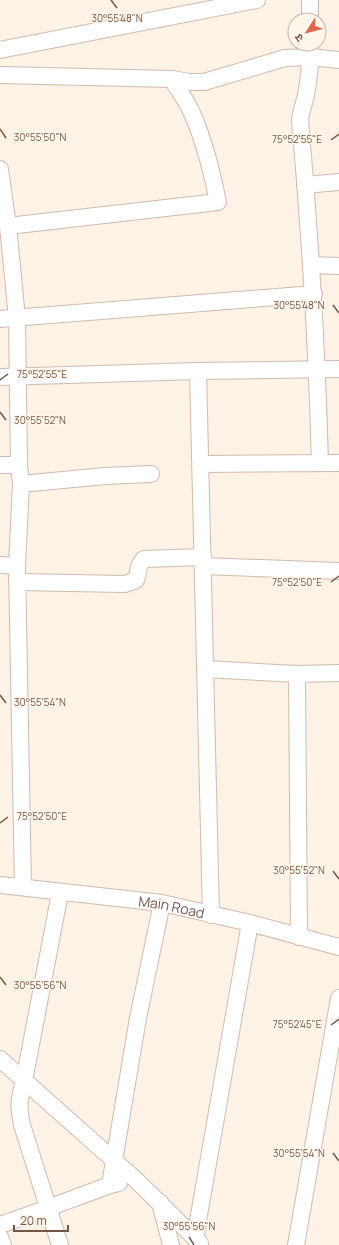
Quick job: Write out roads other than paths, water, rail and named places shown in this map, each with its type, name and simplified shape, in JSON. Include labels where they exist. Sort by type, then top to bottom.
[{"type":"street","points":[[0,50],[257,0]]},
{"type":"street","points":[[310,0],[310,12]]},
{"type":"street","points":[[0,75],[172,79],[189,82],[204,82],[304,52]]},
{"type":"street","points":[[311,52],[306,96],[301,109],[300,120],[314,294],[320,463]]},
{"type":"street","points":[[317,52],[339,60]]},
{"type":"street","points":[[8,226],[218,202],[214,183],[195,122],[188,106],[172,79]]},
{"type":"street","points":[[0,169],[1,186],[8,226],[17,318],[19,377],[19,465],[21,484],[17,582],[23,887]]},
{"type":"street","points":[[305,185],[339,182]]},
{"type":"street","points":[[311,265],[339,266]]},
{"type":"street","points":[[0,319],[314,294]]},
{"type":"street","points":[[0,377],[198,371],[339,369]]},
{"type":"street","points":[[198,371],[211,915]]},
{"type":"street","points":[[201,464],[339,463]]},
{"type":"street","points":[[0,465],[19,465]]},
{"type":"street","points":[[21,484],[105,476],[151,474]]},
{"type":"street","points":[[17,582],[125,584],[136,580],[140,562],[144,559],[203,561],[339,571]]},
{"type":"street","points":[[0,566],[17,566]]},
{"type":"street","points":[[205,669],[297,674],[339,673]]},
{"type":"street","points":[[297,674],[299,937]]},
{"type":"street","name":"Main Road","points":[[0,885],[60,893],[162,903],[250,923],[339,947]]},
{"type":"street","points":[[60,893],[24,1081],[19,1099],[19,1112],[22,1125],[60,1245]]},
{"type":"street","points":[[110,1185],[138,1018],[162,903]]},
{"type":"street","points":[[199,1241],[250,923]]},
{"type":"street","points":[[296,1245],[339,998]]},
{"type":"street","points":[[0,1059],[136,1180],[199,1241]]},
{"type":"street","points":[[0,1225],[110,1185],[136,1180]]},
{"type":"street","points":[[160,1202],[171,1245]]},
{"type":"street","points":[[0,1236],[3,1245]]}]
